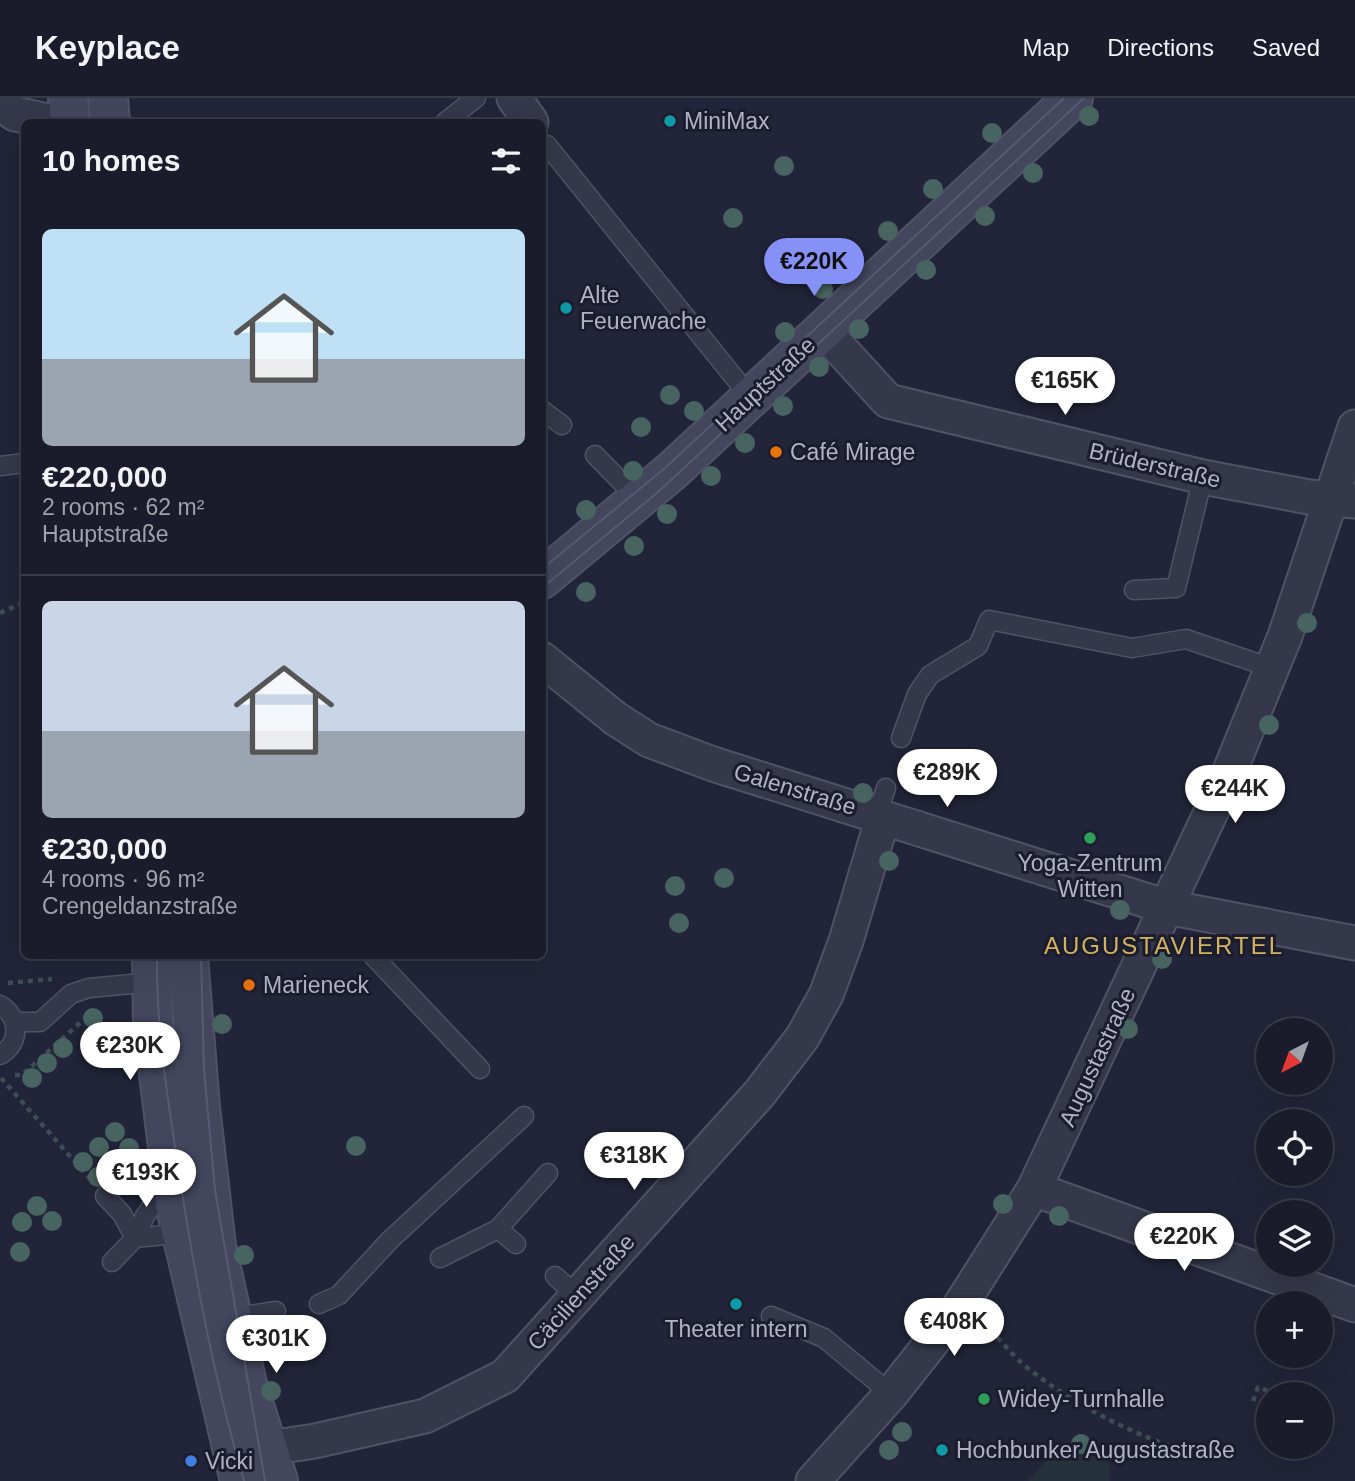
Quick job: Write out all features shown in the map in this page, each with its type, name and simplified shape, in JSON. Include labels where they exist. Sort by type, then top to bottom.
[{"type":"main road","points":[[68,98],[70,119]]},
{"type":"main road","points":[[106,98],[110,119]]},
{"type":"main road","name":"Hauptstraße","points":[[546,576],[638,499],[1073,98]]},
{"type":"main road","points":[[154,964],[170,983],[192,972],[196,1219],[256,1468]]},
{"type":"main road","points":[[154,964],[153,1026],[171,1178],[196,1219],[231,1318],[247,1384],[256,1468]]},
{"type":"street","points":[[74,119],[106,98]]},
{"type":"street","points":[[514,98],[529,119]]},
{"type":"street","points":[[0,104],[35,119]]},
{"type":"street","name":"Brüderstraße","points":[[823,330],[888,401],[1203,477],[1343,500]]},
{"type":"street","name":"Augustastraße","points":[[813,1481],[891,1394],[958,1309],[1034,1189],[1227,778],[1343,500],[1355,427]]},
{"type":"street","name":"Galenstraße","points":[[546,662],[616,719],[649,740],[713,764],[882,807],[1167,907],[1355,943]]},
{"type":"street","name":"Cäcilienstraße","points":[[256,1468],[314,1441],[425,1416],[505,1376],[566,1286],[759,1094],[802,1038],[826,995],[846,941],[882,807]]},
{"type":"street","points":[[1034,1189],[1355,1305]]},
{"type":"lane","points":[[449,119],[476,98]]},
{"type":"lane","points":[[546,142],[750,397]]},
{"type":"lane","points":[[546,413],[562,425]]},
{"type":"lane","points":[[595,455],[638,499]]},
{"type":"lane","points":[[0,466],[21,463]]},
{"type":"lane","points":[[1134,590],[1175,588],[1203,477]]},
{"type":"lane","points":[[901,738],[917,694],[930,675],[978,646],[989,620],[1132,648],[1186,639],[1272,668]]},
{"type":"lane","points":[[376,959],[480,1069]]},
{"type":"lane","points":[[15,1022],[40,1022],[71,994],[154,964]]},
{"type":"lane","points":[[0,1005],[15,1022],[15,1039],[0,1055]]},
{"type":"lane","points":[[319,1304],[339,1295],[390,1240],[524,1116]]},
{"type":"lane","points":[[440,1258],[498,1229],[548,1172]]},
{"type":"lane","points":[[112,1262],[135,1238],[145,1216],[171,1178]]},
{"type":"lane","points":[[105,1196],[122,1214],[135,1238]]},
{"type":"lane","points":[[135,1238],[196,1219]]},
{"type":"lane","points":[[498,1229],[516,1244]]},
{"type":"lane","points":[[231,1318],[276,1311]]},
{"type":"lane","points":[[771,1316],[787,1327],[824,1338],[891,1394]]},
{"type":"path","points":[[0,613],[21,603]]},
{"type":"path","points":[[0,1077],[105,1196]]},
{"type":"path","points":[[958,1309],[996,1334],[1010,1355],[1063,1396],[1123,1429],[1185,1452]]},
{"type":"path","points":[[1253,1401],[1256,1393]]},
{"type":"shaded area","points":[[1093,1452],[1109,1461],[1110,1481],[1028,1481],[1051,1455]]},
{"type":"tram line","points":[[546,566],[665,468],[1064,98]]},
{"type":"tram line","points":[[546,585],[658,492],[1084,98]]},
{"type":"tram line","points":[[157,959],[158,1011],[185,1212],[214,1367],[244,1481]]},
{"type":"tram line","points":[[201,959],[204,1069],[215,1190],[265,1481]]},
{"type":"place","name":"MiniMax","points":[[670,121]]},
{"type":"place","name":"Alte Feuerwache","points":[[566,308]]},
{"type":"place","name":"Café Mirage","points":[[776,452]]},
{"type":"place","name":"Yoga-Zentrum Witten","points":[[1090,838]]},
{"type":"place","name":"Marieneck","points":[[249,985]]},
{"type":"place","name":"Theater intern","points":[[736,1304]]},
{"type":"place","name":"Widey-Turnhalle","points":[[984,1399]]},
{"type":"place","name":"Hochbunker Augustastraße","points":[[942,1450]]},
{"type":"place","name":"Vicki","points":[[191,1461]]},
{"type":"district","name":"AUGUSTAVIERTEL","points":[[1164,945]]}]
